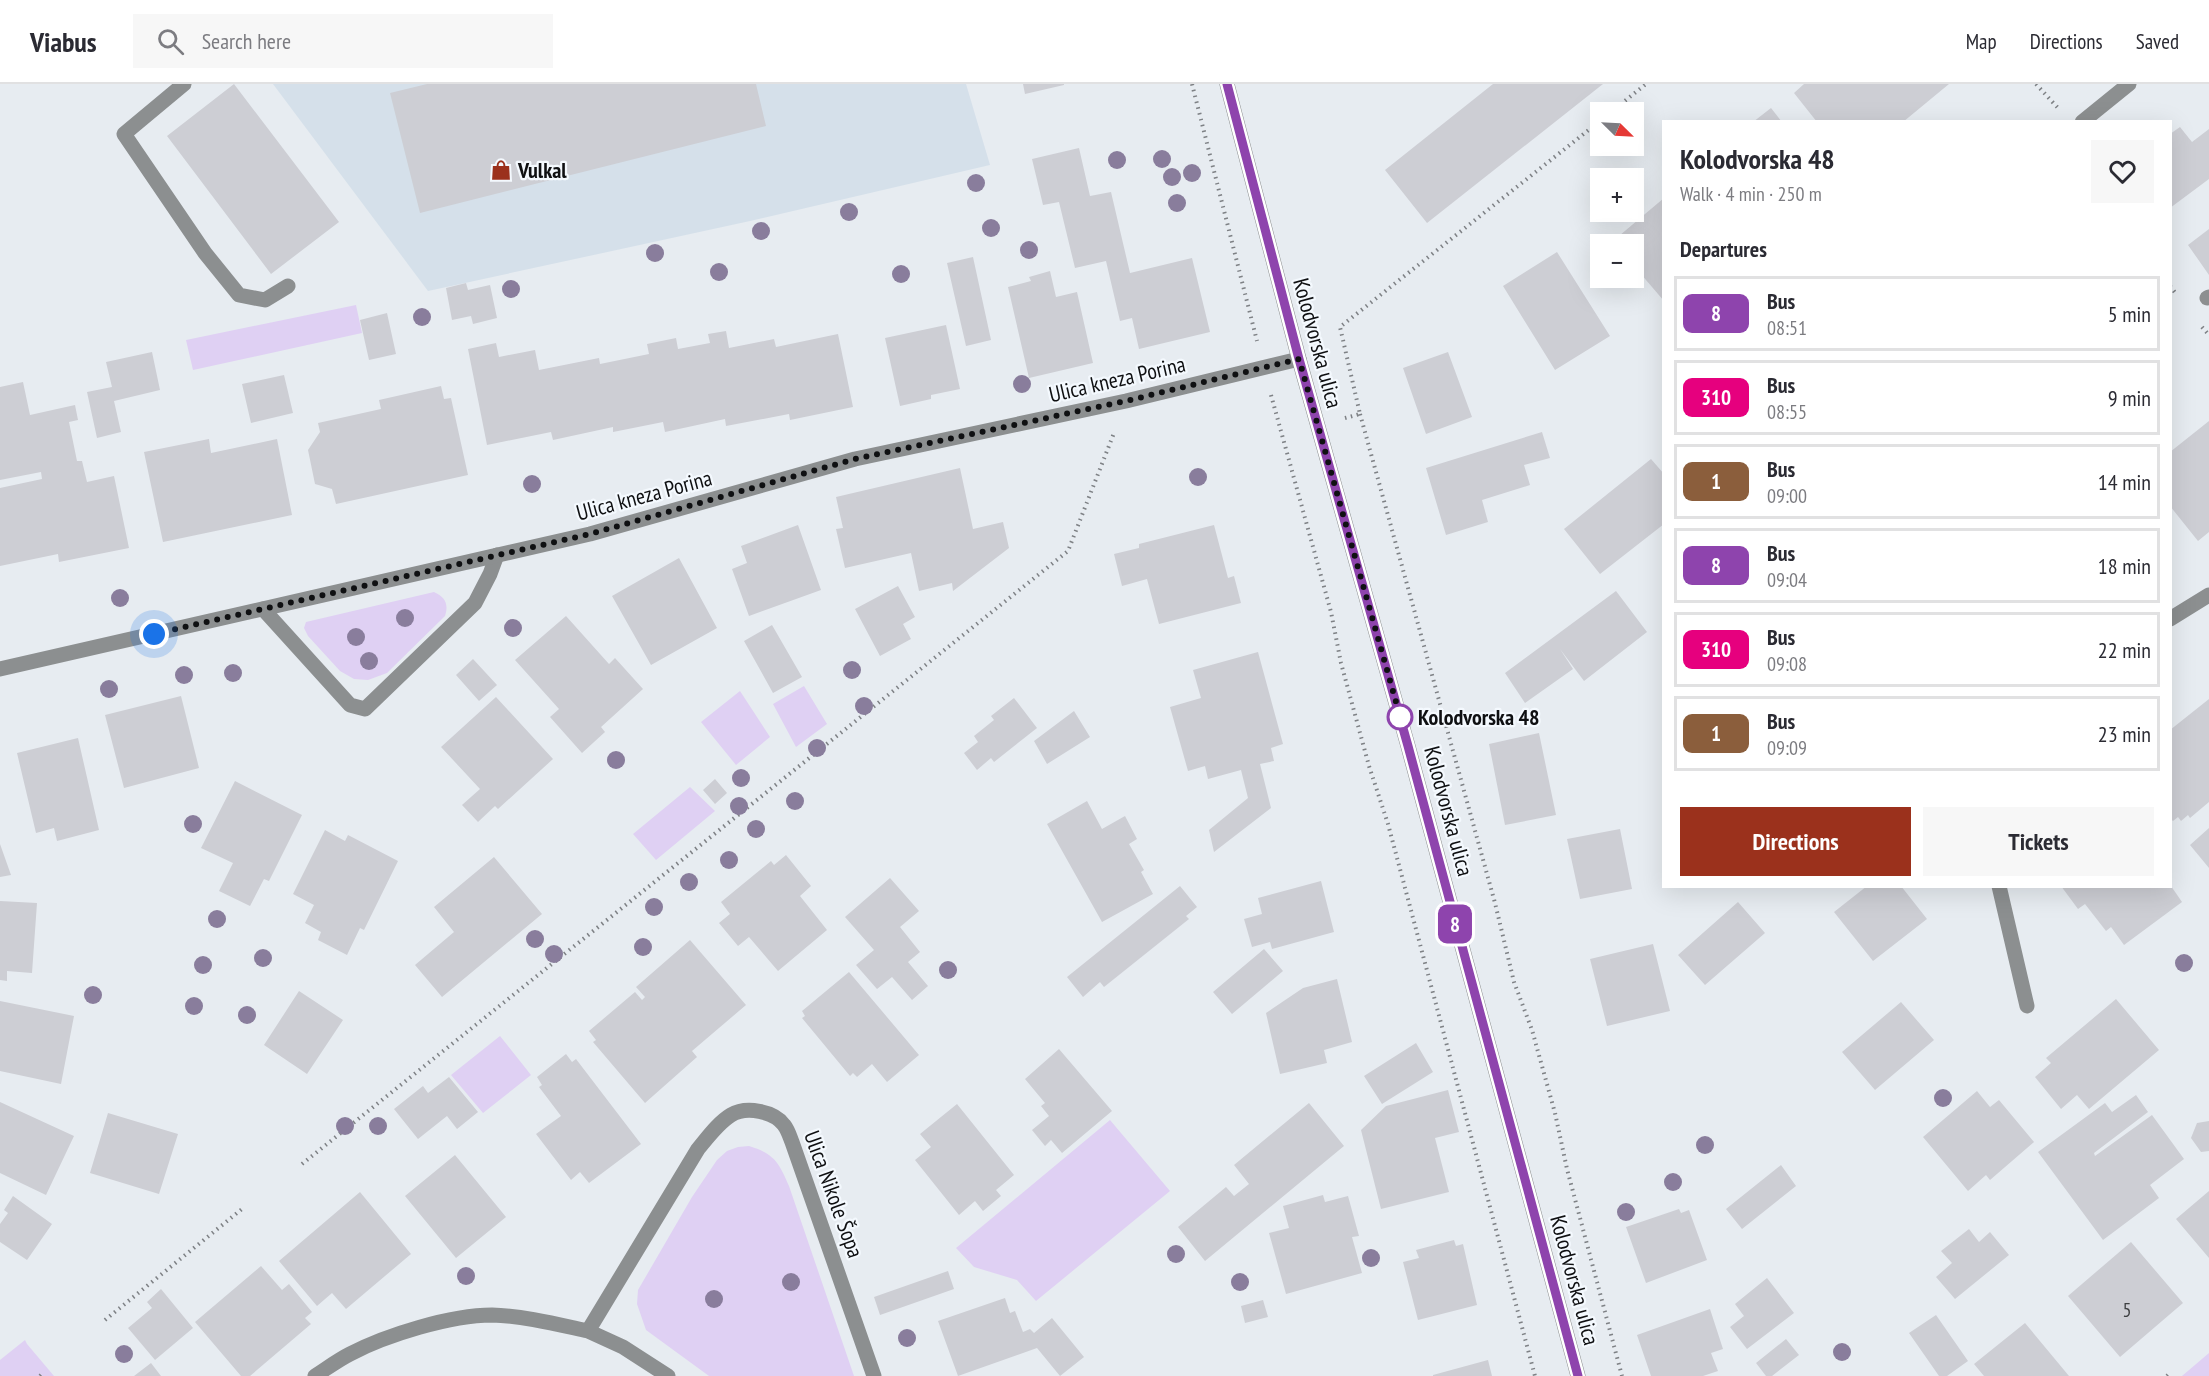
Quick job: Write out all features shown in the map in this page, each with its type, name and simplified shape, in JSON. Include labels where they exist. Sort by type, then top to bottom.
[{"type":"street","points":[[184,84],[124,134],[205,253],[239,295],[265,300],[288,286]]},
{"type":"street","name":"Kolodvorska ulica","points":[[1227,84],[1299,359],[1408,746],[1578,1376]]},
{"type":"street","points":[[2084,120],[2129,84]]},
{"type":"street","name":"Ulica kneza Porina","points":[[0,669],[590,534],[855,459],[1126,401],[1299,359]]},
{"type":"street","points":[[263,609],[350,705],[365,709],[475,603],[490,574],[496,555]]},
{"type":"street","points":[[2172,618],[2209,595]]},
{"type":"street","points":[[1999,888],[2027,1006]]},
{"type":"street","name":"Ulica Nikole Šopa","points":[[588,1331],[698,1149],[715,1128],[731,1115],[743,1110],[759,1111],[784,1124],[792,1142],[874,1376]]},
{"type":"street","points":[[315,1376],[349,1354],[391,1336],[450,1321],[490,1315],[537,1319],[588,1331],[623,1347],[668,1376]]},
{"type":"path","points":[[1192,84],[1264,368],[1328,601],[1341,663],[1363,747],[1388,824],[1535,1376]]},
{"type":"path","points":[[1624,102],[1646,84]]},
{"type":"path","points":[[2036,84],[2061,112]]},
{"type":"path","points":[[1340,327],[1590,129]]},
{"type":"path","points":[[302,1164],[1068,551],[1126,401]]},
{"type":"path","points":[[1360,414],[1492,892],[1514,982],[1533,1030],[1622,1376]]},
{"type":"path","points":[[105,1320],[242,1209]]},
{"type":"path","points":[[40,1376],[44,1372]]},
{"type":"shaded area","points":[[273,84],[966,84],[990,165],[750,221],[428,291]]},
{"type":"shaded area","points":[[356,305],[362,333],[193,370],[186,340]]},
{"type":"shaded area","points":[[434,592],[445,601],[447,608],[445,616],[387,673],[368,680],[354,679],[340,671],[308,636],[304,628],[306,622]]},
{"type":"shaded area","points":[[804,686],[827,724],[796,747],[773,704]]},
{"type":"shaded area","points":[[740,691],[770,737],[736,765],[701,722]]},
{"type":"shaded area","points":[[690,787],[715,811],[656,860],[633,834]]},
{"type":"shaded area","points":[[500,1036],[531,1075],[483,1113],[451,1075]]},
{"type":"shaded area","points":[[1110,1120],[1170,1191],[1036,1301],[1017,1280],[974,1267],[956,1248]]},
{"type":"shaded area","points":[[749,1146],[765,1152],[775,1160],[789,1186],[854,1376],[709,1376],[646,1330],[637,1304],[638,1290],[692,1197],[717,1160],[727,1151]]},
{"type":"shaded area","points":[[25,1340],[54,1376],[0,1376],[0,1360]]},
{"type":"shaded area","points":[[2209,1353],[2209,1376],[2182,1376]]},
{"type":"building","points":[[234,84],[339,222],[271,274],[167,136]]},
{"type":"building","name":"Vulkal","points":[[427,84],[756,84],[766,126],[420,213],[390,93]]},
{"type":"building","points":[[1023,84],[1064,84],[1064,85],[1025,94]]},
{"type":"building","points":[[1493,84],[1603,84],[1427,223],[1385,170]]},
{"type":"building","points":[[1804,84],[1949,84],[1905,120],[1815,120],[1794,93]]},
{"type":"building","points":[[1771,108],[1780,120],[1756,120]]},
{"type":"building","points":[[2180,127],[2192,142],[2209,129],[2209,179],[2172,207],[2172,133]]},
{"type":"building","points":[[1079,148],[1090,196],[1111,192],[1130,273],[1192,258],[1210,332],[1139,349],[1132,318],[1120,321],[1106,261],[1075,268],[1059,202],[1043,205],[1032,159]]},
{"type":"building","points":[[1662,200],[1662,299],[1644,278],[1644,234],[1621,234],[1636,222],[1644,222],[1644,215]]},
{"type":"building","points":[[2209,229],[2209,275],[2188,245]]},
{"type":"building","points":[[1557,252],[1610,336],[1555,370],[1503,286]]},
{"type":"building","points":[[973,257],[991,340],[966,346],[947,263]]},
{"type":"building","points":[[1050,271],[1056,297],[1077,292],[1093,363],[1029,378],[1008,287],[1031,281],[1029,277]]},
{"type":"building","points":[[466,283],[468,290],[490,285],[497,318],[473,324],[471,316],[452,320],[446,288]]},
{"type":"building","points":[[387,313],[396,354],[369,360],[360,320]]},
{"type":"building","points":[[946,325],[960,389],[931,395],[931,399],[900,406],[885,338]]},
{"type":"building","points":[[726,331],[729,348],[774,339],[776,347],[838,334],[853,407],[790,420],[789,414],[726,426],[725,419],[665,432],[663,422],[613,432],[613,427],[553,440],[551,432],[487,445],[468,349],[496,343],[499,357],[535,350],[539,370],[599,358],[600,364],[649,354],[647,344],[676,338],[678,349],[710,343],[708,334]]},
{"type":"building","points":[[152,352],[160,390],[114,401],[121,432],[97,438],[87,392],[112,387],[106,362]]},
{"type":"building","points":[[1448,352],[1472,417],[1426,434],[1403,368]]},
{"type":"building","points":[[284,375],[293,413],[251,423],[242,384]]},
{"type":"building","points":[[23,382],[30,415],[75,405],[78,420],[69,422],[77,461],[82,461],[87,482],[114,476],[129,548],[59,562],[58,554],[0,566],[0,488],[42,479],[41,472],[0,480],[0,387]]},
{"type":"building","points":[[441,386],[444,399],[451,398],[468,475],[336,504],[332,489],[315,484],[308,450],[320,432],[318,423],[381,409],[379,400]]},
{"type":"building","points":[[2209,421],[2209,532],[2198,541],[2172,508],[2172,450]]},
{"type":"building","points":[[1542,432],[1550,458],[1524,465],[1530,485],[1482,500],[1488,522],[1446,535],[1426,468]]},
{"type":"building","points":[[209,439],[211,453],[277,439],[292,515],[163,542],[144,452]]},
{"type":"building","points":[[1651,459],[1662,472],[1662,526],[1600,574],[1564,529]]},
{"type":"building","points":[[960,468],[973,529],[1003,522],[1009,548],[953,591],[952,583],[919,591],[911,553],[845,568],[836,529],[843,528],[836,497]]},
{"type":"building","points":[[798,525],[821,590],[749,616],[732,569],[747,563],[741,546]]},
{"type":"building","points":[[1214,525],[1228,578],[1234,576],[1241,603],[1159,624],[1147,579],[1122,586],[1114,554],[1139,548],[1139,544]]},
{"type":"building","points":[[679,558],[717,628],[651,665],[612,596]]},
{"type":"building","points":[[898,586],[915,617],[903,624],[911,639],[880,656],[855,609]]},
{"type":"building","points":[[1616,591],[1647,632],[1584,681],[1560,649],[1573,669],[1525,703],[1505,673]]},
{"type":"building","points":[[566,616],[609,664],[615,658],[643,689],[601,727],[605,732],[582,753],[550,717],[559,709],[515,660]]},
{"type":"building","points":[[772,625],[802,677],[773,693],[744,641]]},
{"type":"building","points":[[1258,652],[1283,744],[1271,748],[1274,761],[1260,764],[1271,808],[1214,852],[1209,830],[1248,798],[1241,770],[1208,779],[1205,766],[1188,771],[1170,707],[1201,698],[1193,670]]},
{"type":"building","points":[[473,659],[497,685],[479,701],[456,675]]},
{"type":"building","points":[[181,696],[199,768],[124,788],[105,715]]},
{"type":"building","points":[[496,697],[553,759],[498,809],[495,806],[478,822],[462,805],[480,789],[441,747]]},
{"type":"building","points":[[1014,698],[1037,728],[994,762],[991,758],[977,770],[964,753],[978,742],[974,736],[994,720],[991,716]]},
{"type":"building","points":[[2209,699],[2209,802],[2190,818],[2188,815],[2181,821],[2178,817],[2172,820],[2172,728]]},
{"type":"building","points":[[1074,711],[1090,737],[1047,764],[1034,741]]},
{"type":"building","points":[[1539,733],[1556,815],[1505,825],[1489,744]]},
{"type":"building","points":[[78,738],[99,830],[57,841],[54,828],[36,833],[17,753]]},
{"type":"building","points":[[715,779],[727,793],[715,804],[703,790]]},
{"type":"building","points":[[235,781],[302,815],[269,881],[264,879],[250,906],[219,891],[233,863],[201,848]]},
{"type":"building","points":[[1087,801],[1102,829],[1125,816],[1137,839],[1129,844],[1144,870],[1141,872],[1153,894],[1102,922],[1047,824]]},
{"type":"building","points":[[2209,828],[2209,868],[2190,845]]},
{"type":"building","points":[[1620,829],[1632,889],[1580,899],[1567,839]]},
{"type":"building","points":[[325,830],[345,841],[348,835],[398,861],[364,930],[360,928],[347,955],[318,940],[321,932],[305,923],[314,905],[293,894]]},
{"type":"building","points":[[0,844],[11,875],[0,877]]},
{"type":"building","points":[[786,855],[811,886],[800,896],[827,930],[778,971],[749,937],[738,946],[719,923],[730,914],[721,902],[771,861],[774,865]]},
{"type":"building","points":[[494,857],[542,914],[442,997],[415,965],[454,932],[434,907]]},
{"type":"building","points":[[890,878],[919,911],[900,927],[920,952],[908,962],[928,986],[912,1000],[892,977],[877,989],[856,965],[874,950],[845,917]]},
{"type":"building","points":[[1321,881],[1334,932],[1272,949],[1270,942],[1252,947],[1244,919],[1262,914],[1258,898]]},
{"type":"building","points":[[1180,886],[1197,907],[1186,916],[1189,919],[1104,987],[1100,982],[1083,997],[1067,977]]},
{"type":"building","points":[[2172,887],[2182,902],[2124,945],[2111,927],[2106,931],[2085,904],[2078,909],[2062,888]]},
{"type":"building","points":[[1864,888],[1903,888],[1927,919],[1873,961],[1834,912]]},
{"type":"building","points":[[0,901],[37,903],[32,973],[7,971],[7,981],[0,980]]},
{"type":"building","points":[[1738,902],[1765,933],[1705,985],[1678,955]]},
{"type":"building","points":[[690,940],[746,1005],[692,1051],[697,1057],[645,1103],[593,1042],[596,1040],[589,1031],[635,992],[642,1000],[645,997],[636,987]]},
{"type":"building","points":[[1653,944],[1670,1011],[1607,1026],[1590,959]]},
{"type":"building","points":[[1264,949],[1283,971],[1232,1014],[1213,992]]},
{"type":"building","points":[[849,972],[919,1055],[887,1082],[872,1064],[857,1077],[853,1073],[850,1076],[802,1018],[805,1016],[802,1011]]},
{"type":"building","points":[[1337,979],[1352,1042],[1324,1050],[1327,1063],[1280,1074],[1266,1013],[1303,988]]},
{"type":"building","points":[[299,991],[343,1020],[307,1074],[264,1045]]},
{"type":"building","points":[[2116,999],[2159,1050],[2089,1109],[2077,1095],[2061,1109],[2035,1077],[2051,1063],[2046,1058]]},
{"type":"building","points":[[0,1001],[74,1016],[61,1084],[0,1071]]},
{"type":"building","points":[[1901,1002],[1934,1040],[1875,1090],[1842,1052]]},
{"type":"building","points":[[1416,1043],[1433,1072],[1382,1104],[1364,1076]]},
{"type":"building","points":[[1059,1049],[1112,1111],[1062,1153],[1051,1140],[1045,1146],[1032,1130],[1049,1116],[1041,1106],[1045,1103],[1025,1079]]},
{"type":"building","points":[[566,1054],[572,1062],[576,1059],[641,1144],[589,1183],[580,1172],[571,1180],[536,1134],[561,1116],[539,1087],[542,1085],[537,1077]]},
{"type":"building","points":[[449,1077],[478,1112],[457,1129],[447,1116],[418,1139],[394,1109],[423,1086],[428,1093]]},
{"type":"building","points":[[1448,1090],[1459,1132],[1435,1138],[1449,1192],[1381,1209],[1361,1130],[1386,1106]]},
{"type":"building","points":[[1977,1091],[1990,1107],[1999,1100],[2034,1142],[1990,1180],[1986,1175],[1968,1191],[1923,1137]]},
{"type":"building","points":[[2136,1095],[2148,1112],[2094,1153],[2095,1156],[2152,1115],[2184,1159],[2150,1185],[2159,1198],[2103,1240],[2038,1152],[2105,1103],[2112,1112]]},
{"type":"building","points":[[0,1102],[74,1136],[46,1195],[0,1173]]},
{"type":"building","points":[[1309,1103],[1344,1146],[1205,1261],[1178,1227],[1226,1187],[1234,1196],[1249,1184],[1234,1165]]},
{"type":"building","points":[[957,1104],[1014,1175],[996,1190],[1001,1196],[983,1211],[975,1201],[959,1215],[915,1160],[931,1147],[920,1134]]},
{"type":"building","points":[[108,1113],[178,1134],[159,1194],[90,1173]]},
{"type":"building","points":[[2209,1121],[2209,1151],[2201,1152],[2191,1138],[2197,1123]]},
{"type":"building","points":[[455,1155],[506,1217],[456,1258],[405,1196]]},
{"type":"building","points":[[1781,1165],[1796,1186],[1742,1229],[1726,1209]]},
{"type":"building","points":[[2209,1191],[2209,1258],[2176,1219]]},
{"type":"building","points":[[360,1192],[411,1254],[346,1309],[332,1293],[317,1306],[279,1261]]},
{"type":"building","points":[[1323,1195],[1325,1202],[1348,1196],[1359,1236],[1352,1237],[1362,1273],[1286,1294],[1269,1233],[1289,1228],[1283,1206]]},
{"type":"building","points":[[13,1196],[52,1224],[27,1260],[0,1242],[0,1224],[8,1213],[4,1210]]},
{"type":"building","points":[[1679,1209],[1681,1213],[1689,1210],[1707,1260],[1646,1283],[1626,1227]]},
{"type":"building","points":[[1969,1229],[1979,1242],[1990,1232],[2009,1255],[1955,1299],[1936,1277],[1952,1263],[1941,1251]]},
{"type":"building","points":[[1454,1240],[1456,1246],[1463,1244],[1477,1305],[1418,1320],[1403,1262],[1419,1258],[1416,1250]]},
{"type":"building","points":[[2131,1242],[2183,1303],[2120,1357],[2068,1296]]},
{"type":"building","points":[[261,1266],[282,1290],[289,1284],[312,1312],[305,1318],[311,1324],[250,1376],[241,1376],[195,1322]]},
{"type":"building","points":[[948,1271],[954,1289],[880,1315],[874,1297]]},
{"type":"building","points":[[1767,1278],[1794,1313],[1747,1349],[1730,1327],[1744,1316],[1735,1304]]},
{"type":"building","points":[[161,1289],[193,1328],[155,1360],[128,1328],[152,1308],[147,1302]]},
{"type":"building","points":[[1005,1298],[1010,1313],[1015,1311],[1023,1332],[1030,1329],[1034,1333],[1052,1318],[1084,1357],[1060,1376],[1037,1348],[958,1376],[938,1321]]},
{"type":"building","points":[[1263,1300],[1268,1317],[1245,1323],[1241,1306]]},
{"type":"building","points":[[1710,1309],[1723,1349],[1711,1353],[1718,1371],[1703,1376],[1651,1376],[1637,1335]]},
{"type":"building","points":[[1936,1315],[1968,1361],[1947,1376],[1939,1376],[1909,1333]]},
{"type":"building","points":[[2025,1323],[2069,1376],[1984,1376],[1974,1364]]},
{"type":"building","points":[[1786,1339],[1799,1355],[1772,1376],[1766,1376],[1756,1363]]},
{"type":"building","points":[[1488,1360],[1492,1376],[1433,1376],[1433,1375]]},
{"type":"building","points":[[151,1363],[161,1376],[134,1376]]},
{"type":"bus line","name":"8","points":[[1227,84],[1299,359],[1408,746],[1578,1376]]},
{"type":"place","name":"Vulkal","points":[[501,170]]},
{"type":"place","name":"Kolodvorska 48","points":[[1400,717]]},
{"type":"route","points":[[154,634],[590,534],[855,459],[1126,401],[1299,359],[1402,723],[1400,717]]}]
